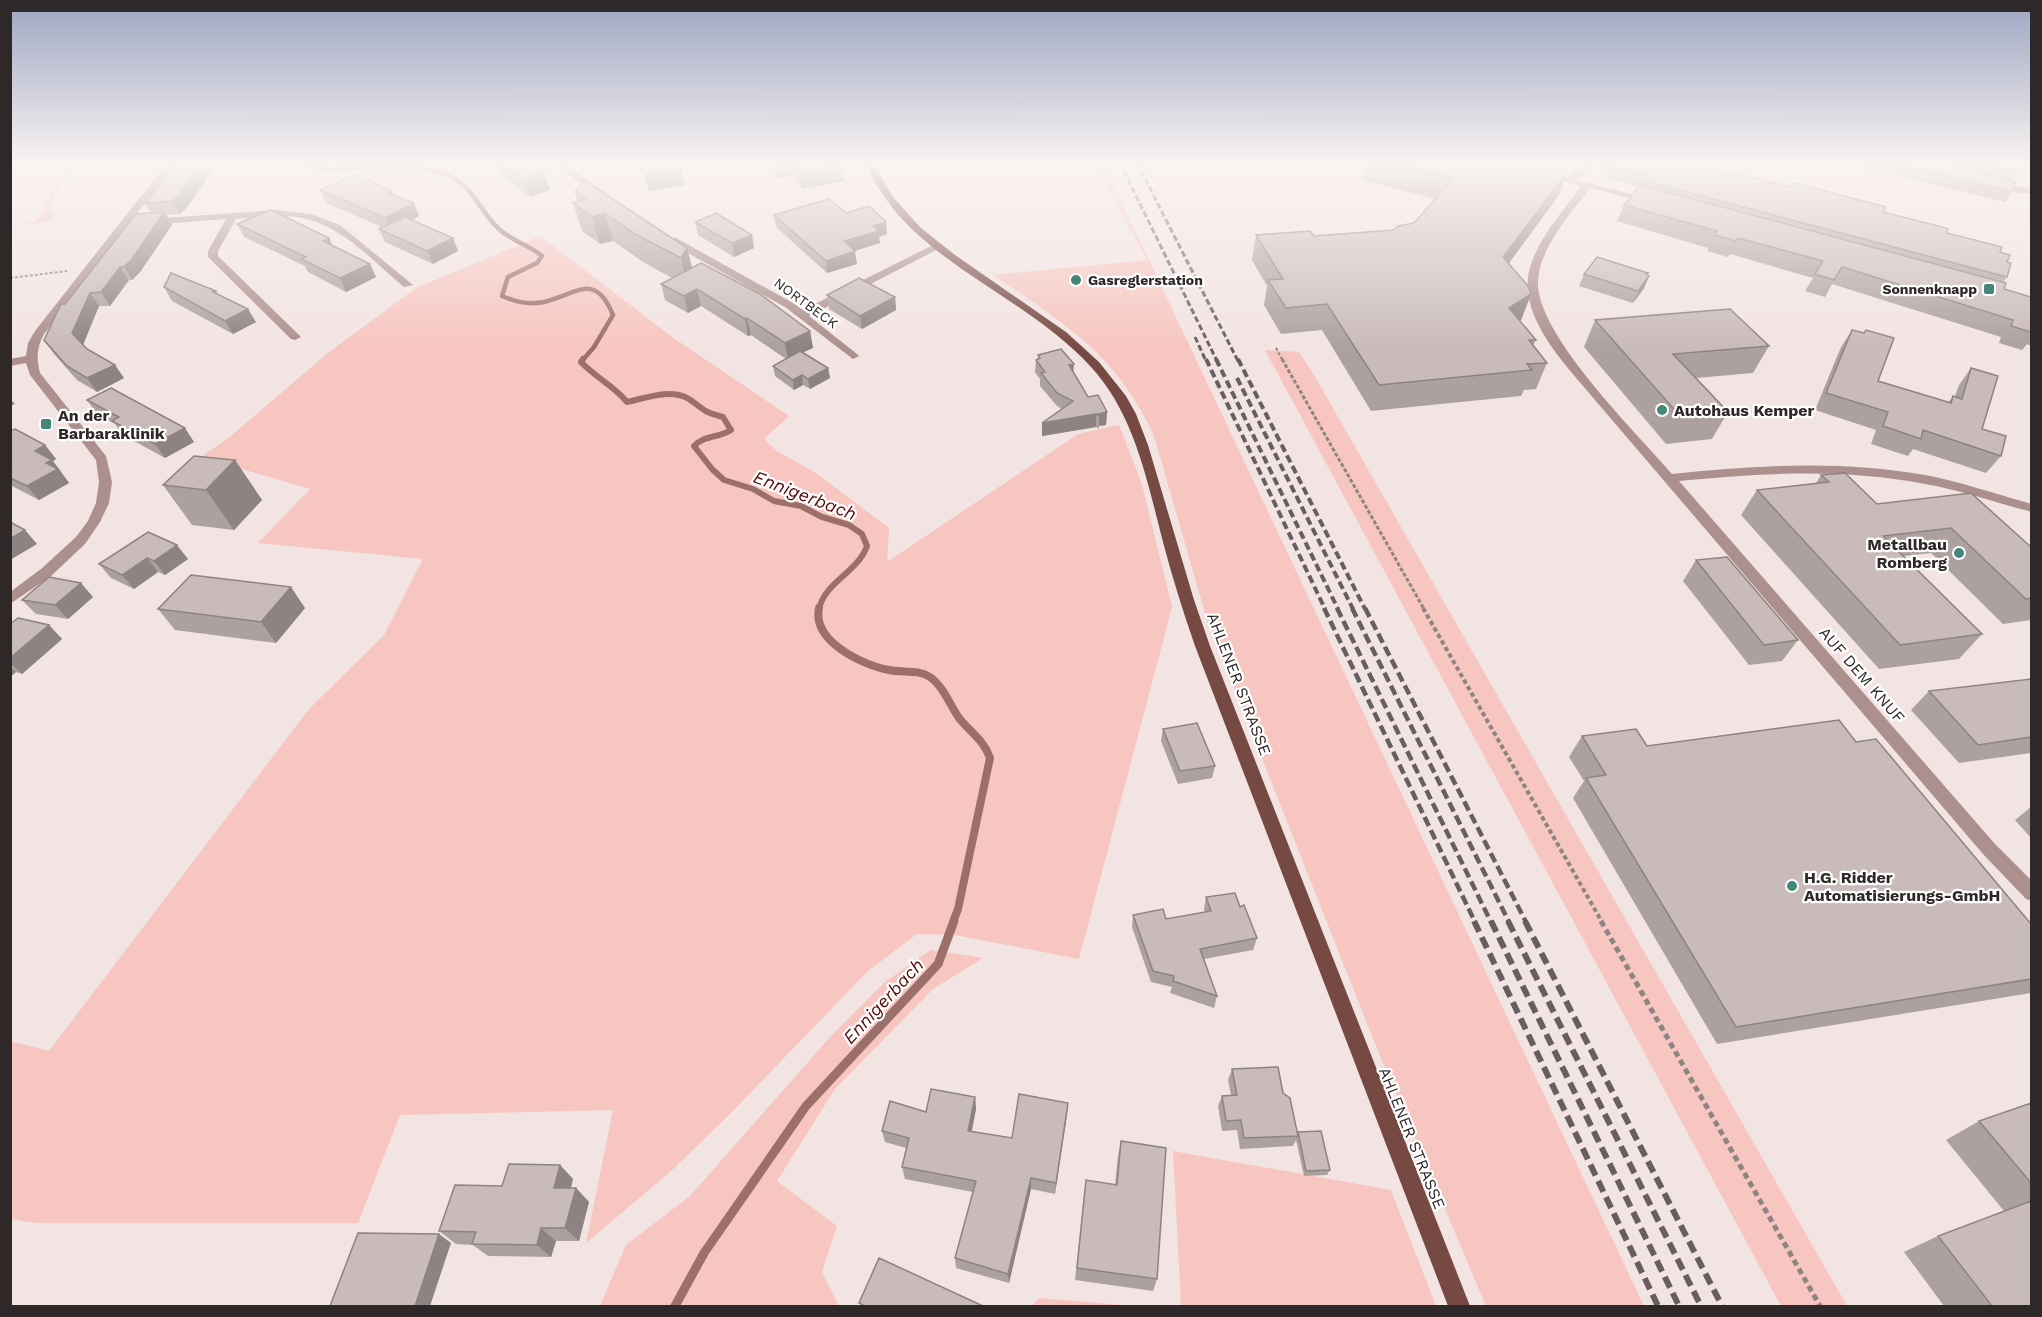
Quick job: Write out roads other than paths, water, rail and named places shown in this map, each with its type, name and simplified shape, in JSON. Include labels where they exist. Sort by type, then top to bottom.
[{"type":"main road","name":"AHLENER STRASSE","points":[[914,224],[939,246],[1058,330],[1085,352],[1105,374],[1124,402],[1156,487],[1197,630],[1360,1060],[1459,1306]]},
{"type":"street","points":[[10,599],[71,552],[92,525],[105,499],[107,475],[102,459],[34,373],[30,359],[34,340],[122,224]]},
{"type":"street","points":[[227,224],[213,251],[213,257],[295,337]]},
{"type":"street","points":[[332,224],[408,285]]},
{"type":"street","name":"AUF DEM KNUF","points":[[1560,224],[1547,243],[1532,279],[1536,308],[1555,342],[1669,478],[1989,849],[2031,893]]},
{"type":"street","name":"NORTBECK","points":[[661,232],[689,251],[755,284],[802,315],[853,356]]},
{"type":"street","points":[[802,315],[939,246]]},
{"type":"street","points":[[10,363],[30,359]]},
{"type":"street","points":[[1669,478],[1723,472],[1817,468],[1913,477],[2031,508]]},
{"type":"waterway","name":"Ennigerbach","points":[[494,224],[509,237],[542,256],[537,263],[508,277],[502,296],[522,302],[538,303],[576,291],[592,289],[606,301],[613,315],[594,347],[582,361]]},
{"type":"waterway","name":"Ennigerbach","points":[[583,359],[581,362],[586,367],[627,402],[674,394],[689,399],[708,412],[723,417],[731,430],[702,440],[694,446],[724,480],[753,489],[774,501],[801,506],[822,517],[849,525],[862,534],[867,546],[863,555],[828,591],[819,609]]},
{"type":"waterway","name":"Ennigerbach","points":[[819,609],[819,620],[823,631],[831,641],[853,657],[894,671],[920,673],[935,681],[943,690],[959,718],[980,741],[990,758],[958,909],[953,922]]},
{"type":"waterway","name":"Ennigerbach","points":[[675,1306],[704,1253],[806,1106],[938,964],[954,921]]},
{"type":"railway","points":[[1150,224],[1217,361]]},
{"type":"railway","points":[[1168,224],[1238,361]]},
{"type":"railway","points":[[1195,337],[1206,361]]},
{"type":"railway","points":[[1206,359],[1325,609]]},
{"type":"railway","points":[[1216,359],[1338,609]]},
{"type":"railway","points":[[1238,359],[1365,609]]},
{"type":"railway","points":[[1237,378],[1353,609]]},
{"type":"railway","points":[[1324,608],[1475,922]]},
{"type":"railway","points":[[1337,608],[1491,922]]},
{"type":"railway","points":[[1352,608],[1509,922]]},
{"type":"railway","points":[[1365,608],[1526,922]]},
{"type":"railway","points":[[1474,921],[1658,1306]]},
{"type":"railway","points":[[1491,921],[1679,1306]]},
{"type":"railway","points":[[1508,921],[1701,1306]]},
{"type":"railway","points":[[1525,921],[1722,1306]]},
{"type":"place","name":"Gasreglerstation","points":[[1076,280]]},
{"type":"place","name":"Sonnenknapp","points":[[1989,289]]},
{"type":"place","name":"Autohaus Kemper","points":[[1662,410]]},
{"type":"place","name":"An der Barbaraklinik","points":[[46,424]]},
{"type":"place","name":"Metallbau Romberg","points":[[1959,553]]},
{"type":"place","name":"H.G. Ridder Automatisierungs-GmbH","points":[[1792,886]]}]
